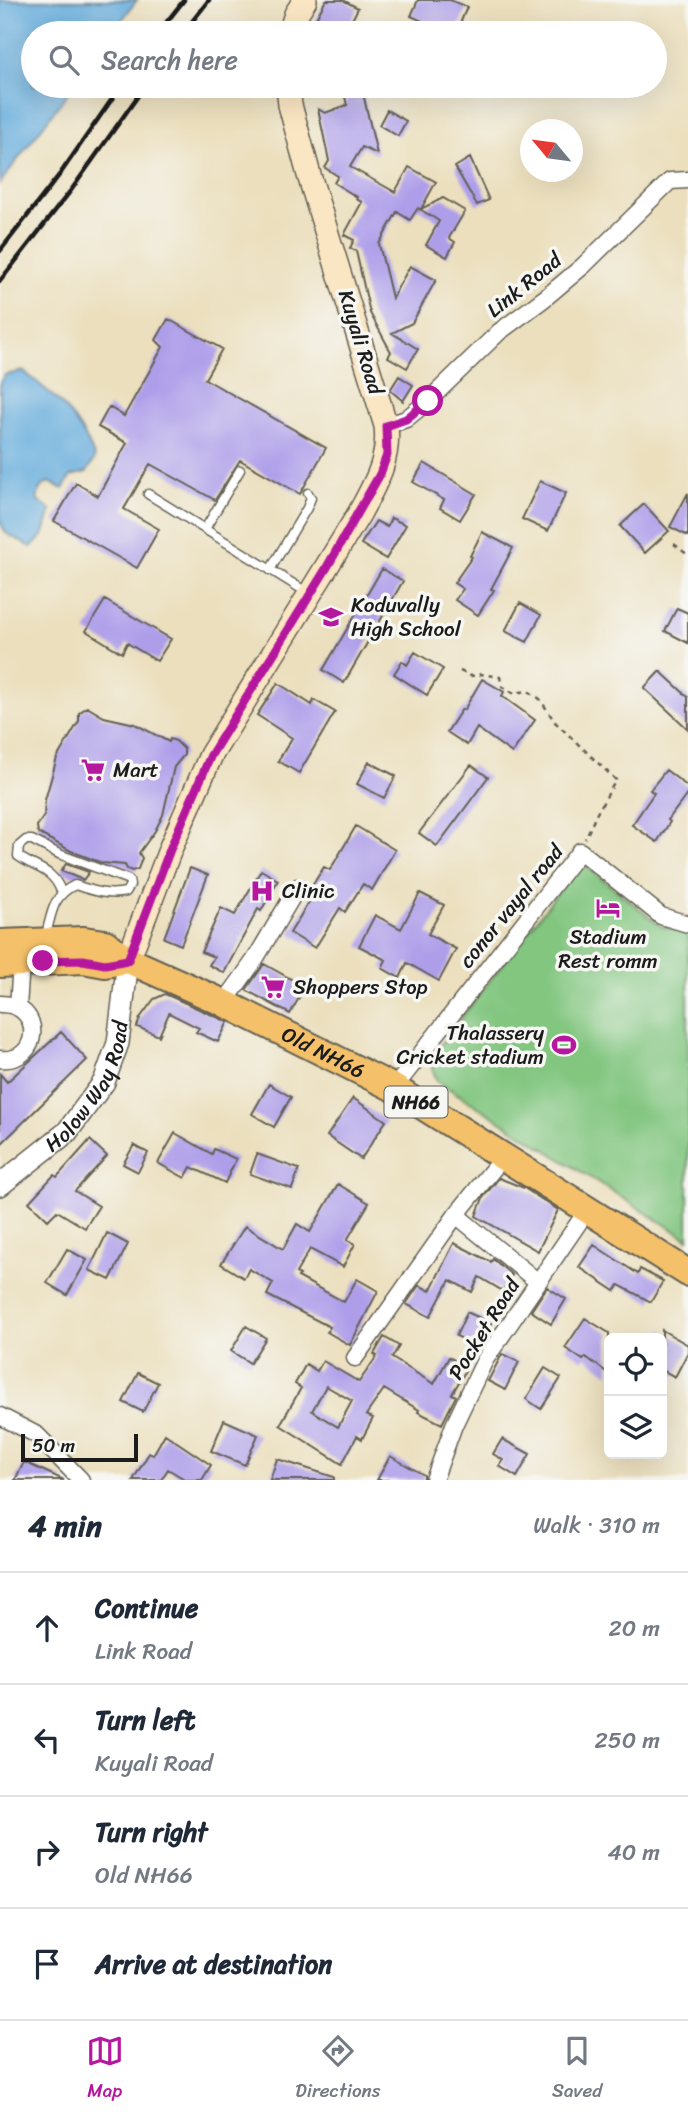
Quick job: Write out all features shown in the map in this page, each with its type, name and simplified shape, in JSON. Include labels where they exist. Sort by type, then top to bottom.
[{"type":"main road","points":[[294,21],[304,0]]},
{"type":"main road","name":"Kuyali Road","points":[[128,960],[171,847],[211,755],[359,513],[387,455],[386,426],[309,175],[289,98]]},
{"type":"main road","name":"Old NH66","points":[[0,943],[85,940],[105,943],[128,960],[225,1003],[394,1088],[688,1273]]},
{"type":"main road","name":"Old NH66","points":[[5,964],[83,960],[105,964],[128,960]]},
{"type":"street","name":"Link Road","points":[[386,426],[406,419],[428,401],[499,332],[583,266],[670,181],[688,180]]},
{"type":"street","name":"conor vayal road","points":[[394,1088],[580,851],[661,916],[688,924]]},
{"type":"street","points":[[225,1003],[254,961],[298,887]]},
{"type":"street","name":"Holow Way Road","points":[[0,1185],[67,1132],[104,1082],[118,1043],[128,960]]},
{"type":"street","points":[[0,1059],[15,1058],[23,1053],[32,1038],[30,1020],[18,1007],[5,964]]},
{"type":"street","points":[[0,1004],[18,1007]]},
{"type":"street","points":[[355,1358],[456,1215],[503,1157]]},
{"type":"street","name":"Pocket Road","points":[[434,1480],[454,1425],[485,1360],[588,1209]]},
{"type":"street","points":[[456,1215],[538,1282]]},
{"type":"street","points":[[0,1416],[37,1435],[81,1480]]},
{"type":"lane","points":[[205,529],[240,470]]},
{"type":"lane","points":[[270,570],[307,508],[311,498],[308,493]]},
{"type":"lane","points":[[148,494],[310,595]]},
{"type":"lane","points":[[44,941],[56,899],[61,891],[75,885],[114,894],[126,891],[130,880],[59,854],[32,840],[23,842],[18,850],[19,856],[50,874],[61,891]]},
{"type":"path","points":[[674,544],[688,555]]},
{"type":"path","points":[[460,671],[471,676],[481,674],[500,677],[502,686],[513,693],[528,691],[540,699],[555,722],[616,780],[580,851]]},
{"type":"green space","name":"Thalassery Cricket stadium","points":[[581,862],[661,926],[688,932],[688,1239],[437,1081],[429,1060]]},
{"type":"water","points":[[0,0],[137,0],[121,21],[21,21],[21,98],[64,98],[0,183]]},
{"type":"water","points":[[23,371],[66,409],[82,431],[95,458],[87,472],[71,476],[63,489],[49,482],[40,488],[37,500],[51,510],[43,536],[31,547],[6,533],[0,522],[0,382],[5,375]]},
{"type":"building","points":[[326,0],[343,0],[358,8],[352,21],[315,21]]},
{"type":"building","points":[[418,0],[450,0],[467,7],[461,21],[422,21],[411,16]]},
{"type":"building","points":[[345,98],[364,98],[377,154],[362,147],[350,167],[395,192],[409,167],[436,182],[421,209],[443,198],[465,211],[449,238],[455,242],[447,257],[426,245],[439,221],[418,208],[410,220],[397,212],[379,244],[392,298],[410,266],[436,280],[412,323],[392,333],[418,349],[407,368],[388,357],[391,352],[370,313],[356,251],[350,248],[354,240],[344,235],[362,202],[334,183],[338,176],[325,168],[329,161],[318,109],[325,113],[347,105]]},
{"type":"building","points":[[387,110],[406,121],[398,136],[379,125]]},
{"type":"building","points":[[470,158],[489,200],[477,205],[455,167]]},
{"type":"building","points":[[168,319],[222,349],[205,379],[326,448],[300,494],[240,460],[215,500],[150,464],[124,509],[159,529],[137,568],[54,521],[76,483],[98,496],[127,443],[98,427],[109,407],[124,416],[163,347],[156,340]]},
{"type":"building","points":[[399,376],[413,385],[403,401],[390,390]]},
{"type":"building","points":[[424,463],[476,494],[460,520],[440,508],[444,500],[413,482]]},
{"type":"building","points":[[540,481],[566,493],[548,531],[522,519]]},
{"type":"building","points":[[688,493],[688,536],[670,527]]},
{"type":"building","points":[[644,504],[669,531],[645,553],[620,526]]},
{"type":"building","points":[[391,518],[406,525],[386,559],[361,544],[376,521],[387,527]]},
{"type":"building","points":[[482,532],[513,548],[491,589],[494,590],[478,615],[455,600],[463,589],[454,583],[472,557],[470,556]]},
{"type":"building","points":[[382,569],[403,581],[344,683],[323,670]]},
{"type":"building","points":[[105,600],[171,639],[157,661],[127,643],[122,653],[86,631]]},
{"type":"building","points":[[520,603],[541,615],[527,642],[505,631]]},
{"type":"building","points":[[677,608],[688,613],[688,643],[665,631]]},
{"type":"building","points":[[415,652],[443,669],[427,695],[394,674],[402,661],[407,665]]},
{"type":"building","points":[[660,671],[688,697],[688,729],[644,688]]},
{"type":"building","points":[[482,679],[504,692],[502,696],[535,720],[512,753],[477,728],[467,745],[447,732]]},
{"type":"building","points":[[278,683],[312,705],[314,700],[335,712],[299,773],[278,761],[292,738],[257,715]]},
{"type":"building","points":[[87,707],[104,717],[135,724],[169,742],[170,739],[176,741],[184,749],[184,755],[174,767],[163,815],[139,853],[142,858],[138,869],[132,871],[125,865],[102,863],[71,851],[38,833],[37,826],[44,816],[45,800],[57,758],[79,721],[79,713]]},
{"type":"building","points":[[369,762],[396,776],[384,798],[357,784]]},
{"type":"building","points":[[471,765],[488,777],[437,846],[419,833]]},
{"type":"building","points":[[666,770],[688,787],[688,793],[668,820],[670,822],[657,842],[632,825],[654,793],[650,790]]},
{"type":"building","points":[[356,826],[395,850],[372,890],[363,884],[345,912],[340,908],[315,948],[290,933],[315,892],[310,889],[324,867],[330,870]]},
{"type":"building","points":[[66,864],[89,872],[83,880],[61,871]]},
{"type":"building","points":[[190,868],[208,875],[181,945],[164,938]]},
{"type":"building","points":[[261,870],[278,880],[261,911],[258,909],[224,973],[209,965],[214,957],[201,952],[221,908],[235,915]]},
{"type":"building","points":[[420,893],[444,905],[428,934],[456,949],[439,981],[407,963],[400,978],[382,968],[386,960],[359,946],[375,915],[401,929]]},
{"type":"building","points":[[264,964],[305,987],[290,1014],[246,990]]},
{"type":"building","points":[[165,994],[228,1022],[218,1042],[196,1032],[199,1028],[169,1013],[159,1036],[137,1027],[140,1018],[154,999]]},
{"type":"building","points":[[61,1032],[87,1060],[0,1145],[0,1074],[7,1082]]},
{"type":"building","points":[[269,1084],[291,1097],[274,1127],[252,1114]]},
{"type":"building","points":[[353,1098],[386,1121],[361,1159],[327,1136]]},
{"type":"building","points":[[175,1133],[212,1154],[214,1149],[236,1159],[225,1183],[191,1167],[185,1178],[158,1163]]},
{"type":"building","points":[[90,1140],[107,1156],[75,1191],[99,1206],[85,1228],[57,1211],[48,1220],[29,1202],[54,1175],[57,1177]]},
{"type":"building","points":[[134,1145],[148,1153],[138,1172],[123,1164]]},
{"type":"building","points":[[257,1154],[299,1169],[292,1189],[250,1174]]},
{"type":"building","points":[[499,1178],[524,1188],[558,1210],[538,1251],[476,1216],[483,1198]]},
{"type":"building","points":[[338,1184],[369,1203],[347,1240],[355,1244],[343,1267],[310,1249],[296,1273],[300,1275],[298,1277],[344,1302],[357,1279],[378,1291],[350,1345],[327,1332],[330,1327],[267,1295],[273,1283],[249,1269],[244,1278],[221,1264],[245,1226],[283,1249],[297,1224],[310,1232]]},
{"type":"building","points":[[107,1233],[128,1244],[110,1280],[89,1270]]},
{"type":"building","points":[[454,1243],[491,1262],[493,1259],[512,1275],[503,1291],[479,1277],[472,1292],[450,1280],[430,1317],[406,1304],[419,1285],[430,1291]]},
{"type":"building","points":[[594,1245],[638,1274],[640,1269],[663,1281],[651,1302],[619,1285],[615,1291],[579,1267]]},
{"type":"building","points":[[67,1249],[87,1260],[67,1295],[47,1283]]},
{"type":"building","points":[[547,1287],[566,1299],[551,1324],[531,1311]]},
{"type":"building","points":[[467,1312],[491,1323],[481,1347],[456,1336]]},
{"type":"building","points":[[585,1318],[609,1333],[604,1333],[604,1370],[586,1357],[583,1360],[565,1348]]},
{"type":"building","points":[[246,1326],[266,1338],[250,1363],[231,1351]]},
{"type":"building","points":[[662,1330],[688,1345],[688,1352],[675,1377],[667,1373],[667,1333],[662,1333]]},
{"type":"building","points":[[384,1337],[399,1346],[392,1358],[434,1384],[449,1357],[467,1368],[452,1394],[456,1396],[442,1424],[418,1412],[419,1410],[384,1389],[366,1415],[373,1418],[362,1439],[357,1436],[342,1464],[280,1425],[301,1388],[295,1384],[306,1364],[317,1371],[323,1361],[359,1382],[377,1356],[374,1354]],"holes":[[[326,1386],[352,1401],[338,1427],[312,1411]]]},
{"type":"building","points":[[502,1354],[519,1362],[505,1390],[488,1381]]},
{"type":"building","points":[[545,1368],[561,1378],[541,1409],[526,1399]]},
{"type":"building","points":[[138,1373],[158,1383],[143,1412],[123,1402]]},
{"type":"building","points":[[224,1420],[258,1435],[245,1465],[211,1451]]},
{"type":"building","points":[[165,1434],[211,1465],[202,1480],[186,1480],[168,1469],[161,1480],[133,1480],[149,1453],[153,1455]]},
{"type":"building","points":[[502,1439],[530,1454],[517,1477],[499,1466],[503,1460],[493,1454]]},
{"type":"building","points":[[390,1456],[424,1475],[424,1480],[377,1480]]},
{"type":"building","points":[[277,1459],[334,1477],[334,1480],[270,1480]]},
{"type":"building","points":[[24,1462],[64,1480],[15,1480]]},
{"type":"railway","points":[[167,21],[184,0]]},
{"type":"railway","points":[[192,21],[209,0]]},
{"type":"railway","points":[[0,251],[60,174],[113,98]]},
{"type":"railway","points":[[0,281],[72,189],[136,98]]},
{"type":"place","name":"Koduvally High School","points":[[331,617]]},
{"type":"place","name":"Mart","points":[[93,770]]},
{"type":"place","name":"Clinic","points":[[262,891]]},
{"type":"place","name":"Stadium Rest romm","points":[[608,908]]},
{"type":"place","name":"Shoppers Stop","points":[[273,987]]},
{"type":"place","name":"Thalassery Cricket stadium","points":[[564,1045]]},
{"type":"route","points":[[43,961],[83,960],[105,964],[128,960],[171,847],[211,755],[326,569],[380,474],[387,455],[386,426],[406,419],[428,401]]}]
